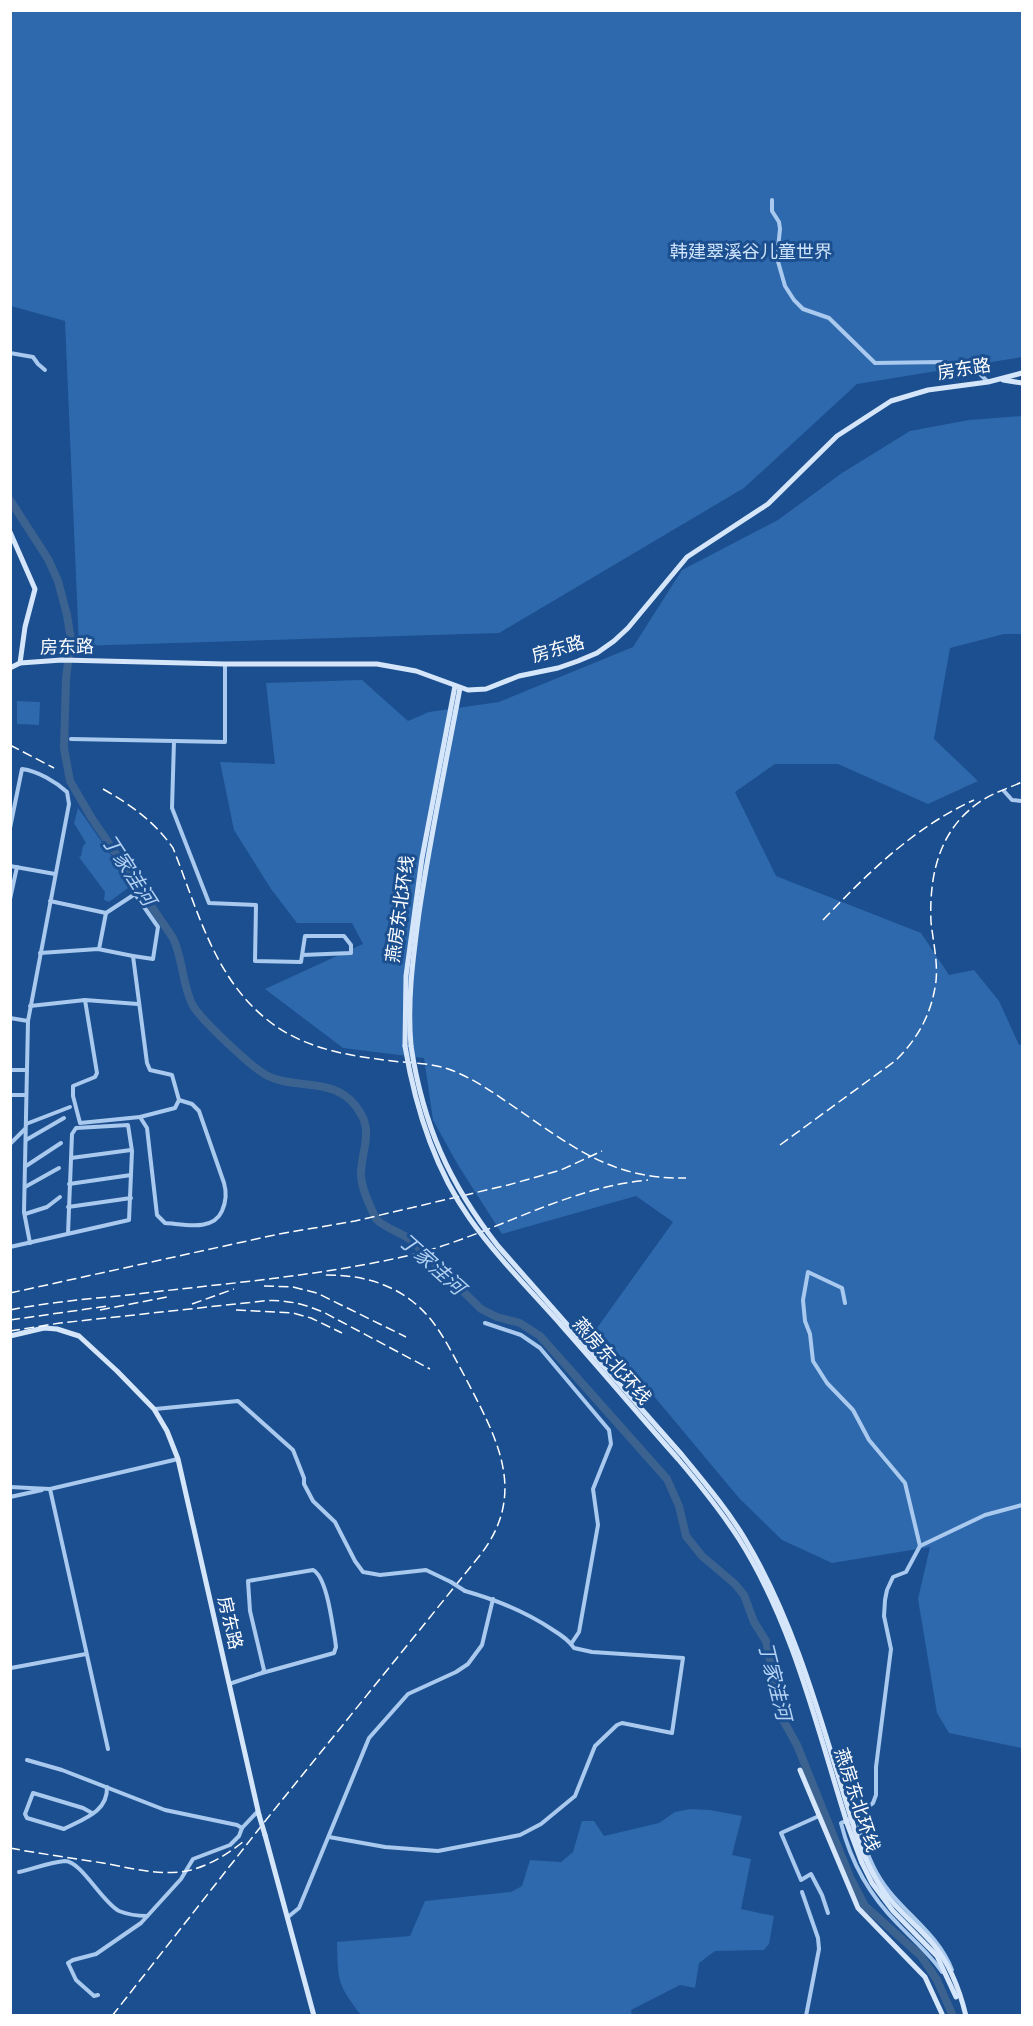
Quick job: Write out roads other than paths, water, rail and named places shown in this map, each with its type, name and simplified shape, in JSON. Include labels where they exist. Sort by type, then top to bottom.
[{"type":"main road","name":"房东路","points":[[10,668],[20,663],[62,660],[225,664],[377,664],[416,671],[474,691],[486,689],[519,676],[558,668],[597,653],[614,641],[628,628],[687,557],[768,504],[837,436],[891,401],[928,390],[988,382],[1023,373]]},
{"type":"main road","points":[[998,380],[1023,383]]},
{"type":"main road","points":[[10,532],[36,589],[25,627],[20,663]]},
{"type":"main road","name":"燕房东北环线","points":[[457,687],[428,851],[417,926],[409,1010],[408,1046],[432,1132],[450,1174],[475,1216],[498,1246],[682,1455],[744,1538],[773,1593],[796,1647],[850,1822],[863,1852],[877,1881],[898,1908],[933,1944],[946,1964],[964,2016]]},
{"type":"main road","name":"房东路","points":[[10,1336],[44,1328],[57,1329],[80,1336],[139,1392],[154,1409],[167,1431],[178,1459],[259,1813],[314,2016]]},
{"type":"main road","points":[[800,1770],[858,1908],[925,1977],[943,2016]]},
{"type":"street","points":[[772,200],[772,211],[779,222],[780,229],[777,258],[779,267],[785,286],[803,309],[829,318],[875,363],[941,362],[979,373],[988,382]]},
{"type":"street","points":[[10,353],[33,357],[45,370]]},
{"type":"street","points":[[71,739],[225,742],[225,664]]},
{"type":"street","points":[[174,741],[172,808],[209,903],[256,905],[255,961],[301,962],[302,955],[305,936],[344,936],[351,945],[351,953],[302,955]]},
{"type":"street","points":[[10,828],[22,769],[37,774],[68,792],[69,804],[27,1021],[25,1214],[30,1243]]},
{"type":"street","points":[[1004,791],[1012,800],[1023,801]]},
{"type":"street","points":[[10,792],[17,794]]},
{"type":"street","points":[[10,866],[56,874]]},
{"type":"street","points":[[10,899],[17,867]]},
{"type":"street","points":[[40,953],[99,949],[153,959],[158,927],[135,894],[106,913],[50,901]]},
{"type":"street","points":[[99,949],[106,913]]},
{"type":"street","points":[[85,1000],[97,1073],[95,1077],[73,1086],[73,1096],[80,1123],[140,1116],[175,1108],[179,1100],[171,1074],[149,1069],[133,956]]},
{"type":"street","points":[[30,1006],[85,1000],[138,1004]]},
{"type":"street","points":[[10,1018],[27,1021]]},
{"type":"street","points":[[10,1070],[27,1070]]},
{"type":"street","points":[[10,1095],[26,1095]]},
{"type":"street","points":[[140,1116],[147,1128],[157,1215],[165,1223],[194,1225],[212,1223],[220,1215],[224,1206],[226,1192],[224,1183],[199,1111],[192,1104],[179,1100]]},
{"type":"street","points":[[10,1144],[26,1126],[70,1107]]},
{"type":"street","points":[[26,1141],[64,1118]]},
{"type":"street","points":[[10,1248],[129,1220],[131,1150],[128,1125],[76,1128],[72,1134],[68,1234]]},
{"type":"street","points":[[25,1166],[61,1143]]},
{"type":"street","points":[[70,1158],[131,1150]]},
{"type":"street","points":[[25,1187],[59,1168]]},
{"type":"street","points":[[69,1184],[131,1175]]},
{"type":"street","points":[[25,1214],[47,1207],[60,1197]]},
{"type":"street","points":[[68,1207],[131,1198]]},
{"type":"street","points":[[845,1303],[842,1288],[808,1272],[803,1300],[813,1360],[827,1383],[854,1410],[869,1440],[905,1483],[920,1546]]},
{"type":"street","points":[[485,1323],[520,1335],[540,1348],[609,1430],[611,1444],[593,1489],[598,1525],[579,1632],[572,1644]]},
{"type":"street","points":[[154,1409],[238,1401],[293,1450],[304,1478],[304,1484],[313,1501],[335,1522],[363,1572],[380,1575],[426,1570],[465,1591],[509,1605],[536,1618],[572,1644],[574,1648],[592,1652],[683,1658],[672,1733],[622,1723],[616,1725],[595,1746],[575,1796],[541,1824],[520,1835],[438,1851],[385,1847],[329,1837]]},
{"type":"street","points":[[10,1497],[178,1459]]},
{"type":"street","points":[[10,1487],[50,1489]]},
{"type":"street","points":[[50,1489],[108,1749]]},
{"type":"street","points":[[953,1985],[936,1963],[877,1901],[864,1883],[853,1861],[840,1823],[859,1815],[873,1803],[876,1795],[876,1767],[891,1649],[884,1616],[886,1590],[893,1577],[906,1572],[920,1546],[985,1515],[1023,1505]]},
{"type":"street","points":[[229,1684],[334,1653],[335,1639],[324,1588],[317,1572],[313,1570],[248,1581],[250,1611],[264,1670],[262,1673]]},
{"type":"street","points":[[287,1917],[299,1908],[369,1738],[408,1694],[468,1664],[482,1645],[493,1599]]},
{"type":"street","points":[[11,1668],[87,1654]]},
{"type":"street","points":[[27,1760],[62,1770],[165,1810],[242,1828]]},
{"type":"street","points":[[92,1813],[83,1808],[33,1793],[25,1814],[27,1818],[64,1829],[92,1813],[102,1806],[107,1787]]},
{"type":"street","points":[[98,1995],[94,1996],[76,1980],[68,1963],[96,1954],[141,1923],[181,1879],[193,1859],[230,1845],[239,1836],[242,1828],[259,1813]]},
{"type":"street","points":[[859,1815],[859,1825],[865,1847],[880,1879],[892,1895],[931,1935],[945,1954],[952,1969],[953,1985]]},
{"type":"street","points":[[819,1816],[781,1833],[801,1880],[811,1874],[822,1894],[828,1913]]},
{"type":"street","points":[[19,1872],[66,1861],[75,1864],[100,1894],[117,1909],[131,1916],[147,1916]]},
{"type":"street","points":[[802,1892],[818,1938],[819,1949],[806,2016]]},
{"type":"waterway","name":"丁家洼河","points":[[10,500],[48,559],[58,581],[67,615],[71,640],[66,678],[64,748],[70,781],[91,817],[173,938],[192,1004],[227,1043],[268,1076],[292,1083],[330,1088],[352,1101],[361,1114],[366,1129],[361,1176],[376,1219],[412,1241],[481,1309],[497,1317],[520,1323],[540,1336],[667,1479],[679,1506],[686,1536],[702,1556],[735,1584],[744,1595],[754,1622],[766,1641],[782,1718],[797,1745],[850,1877],[865,1906],[921,1956],[937,1980],[953,2016]]},
{"type":"railway","points":[[10,745],[54,768]]},
{"type":"railway","points":[[780,1145],[895,1061],[911,1044],[927,1015],[936,981],[931,904],[939,854],[955,825],[967,812],[986,798],[1022,782]]},
{"type":"railway","points":[[103,789],[141,814],[173,848],[199,917],[219,961],[247,1001],[280,1029],[296,1038],[330,1050],[365,1057],[433,1065],[451,1070],[481,1085],[592,1157],[635,1173],[686,1178]]},
{"type":"railway","points":[[823,920],[892,853],[931,824],[974,800]]},
{"type":"railway","points":[[10,1293],[279,1234],[355,1221],[508,1185],[561,1170],[602,1151]]},
{"type":"railway","points":[[10,1310],[368,1264],[433,1249],[585,1193],[648,1180]]},
{"type":"railway","points":[[112,2016],[266,1820],[481,1554],[495,1531],[503,1508],[505,1485],[496,1441],[448,1345],[429,1317],[412,1301],[392,1288],[371,1280],[325,1275]]},
{"type":"railway","points":[[264,1286],[293,1287],[317,1293],[406,1337]]},
{"type":"railway","points":[[192,1304],[234,1289]]},
{"type":"railway","points":[[100,1310],[167,1297]]},
{"type":"railway","points":[[10,1331],[60,1323],[279,1301],[302,1305],[325,1313],[430,1369]]},
{"type":"railway","points":[[10,1320],[108,1306]]},
{"type":"railway","points":[[236,1310],[293,1313],[311,1318],[342,1333]]},
{"type":"railway","points":[[10,1848],[169,1873],[191,1870],[205,1865],[225,1855],[244,1841]]},
{"type":"park label","name":"韩建翠溪谷儿童世界","points":[[751,252]]}]
